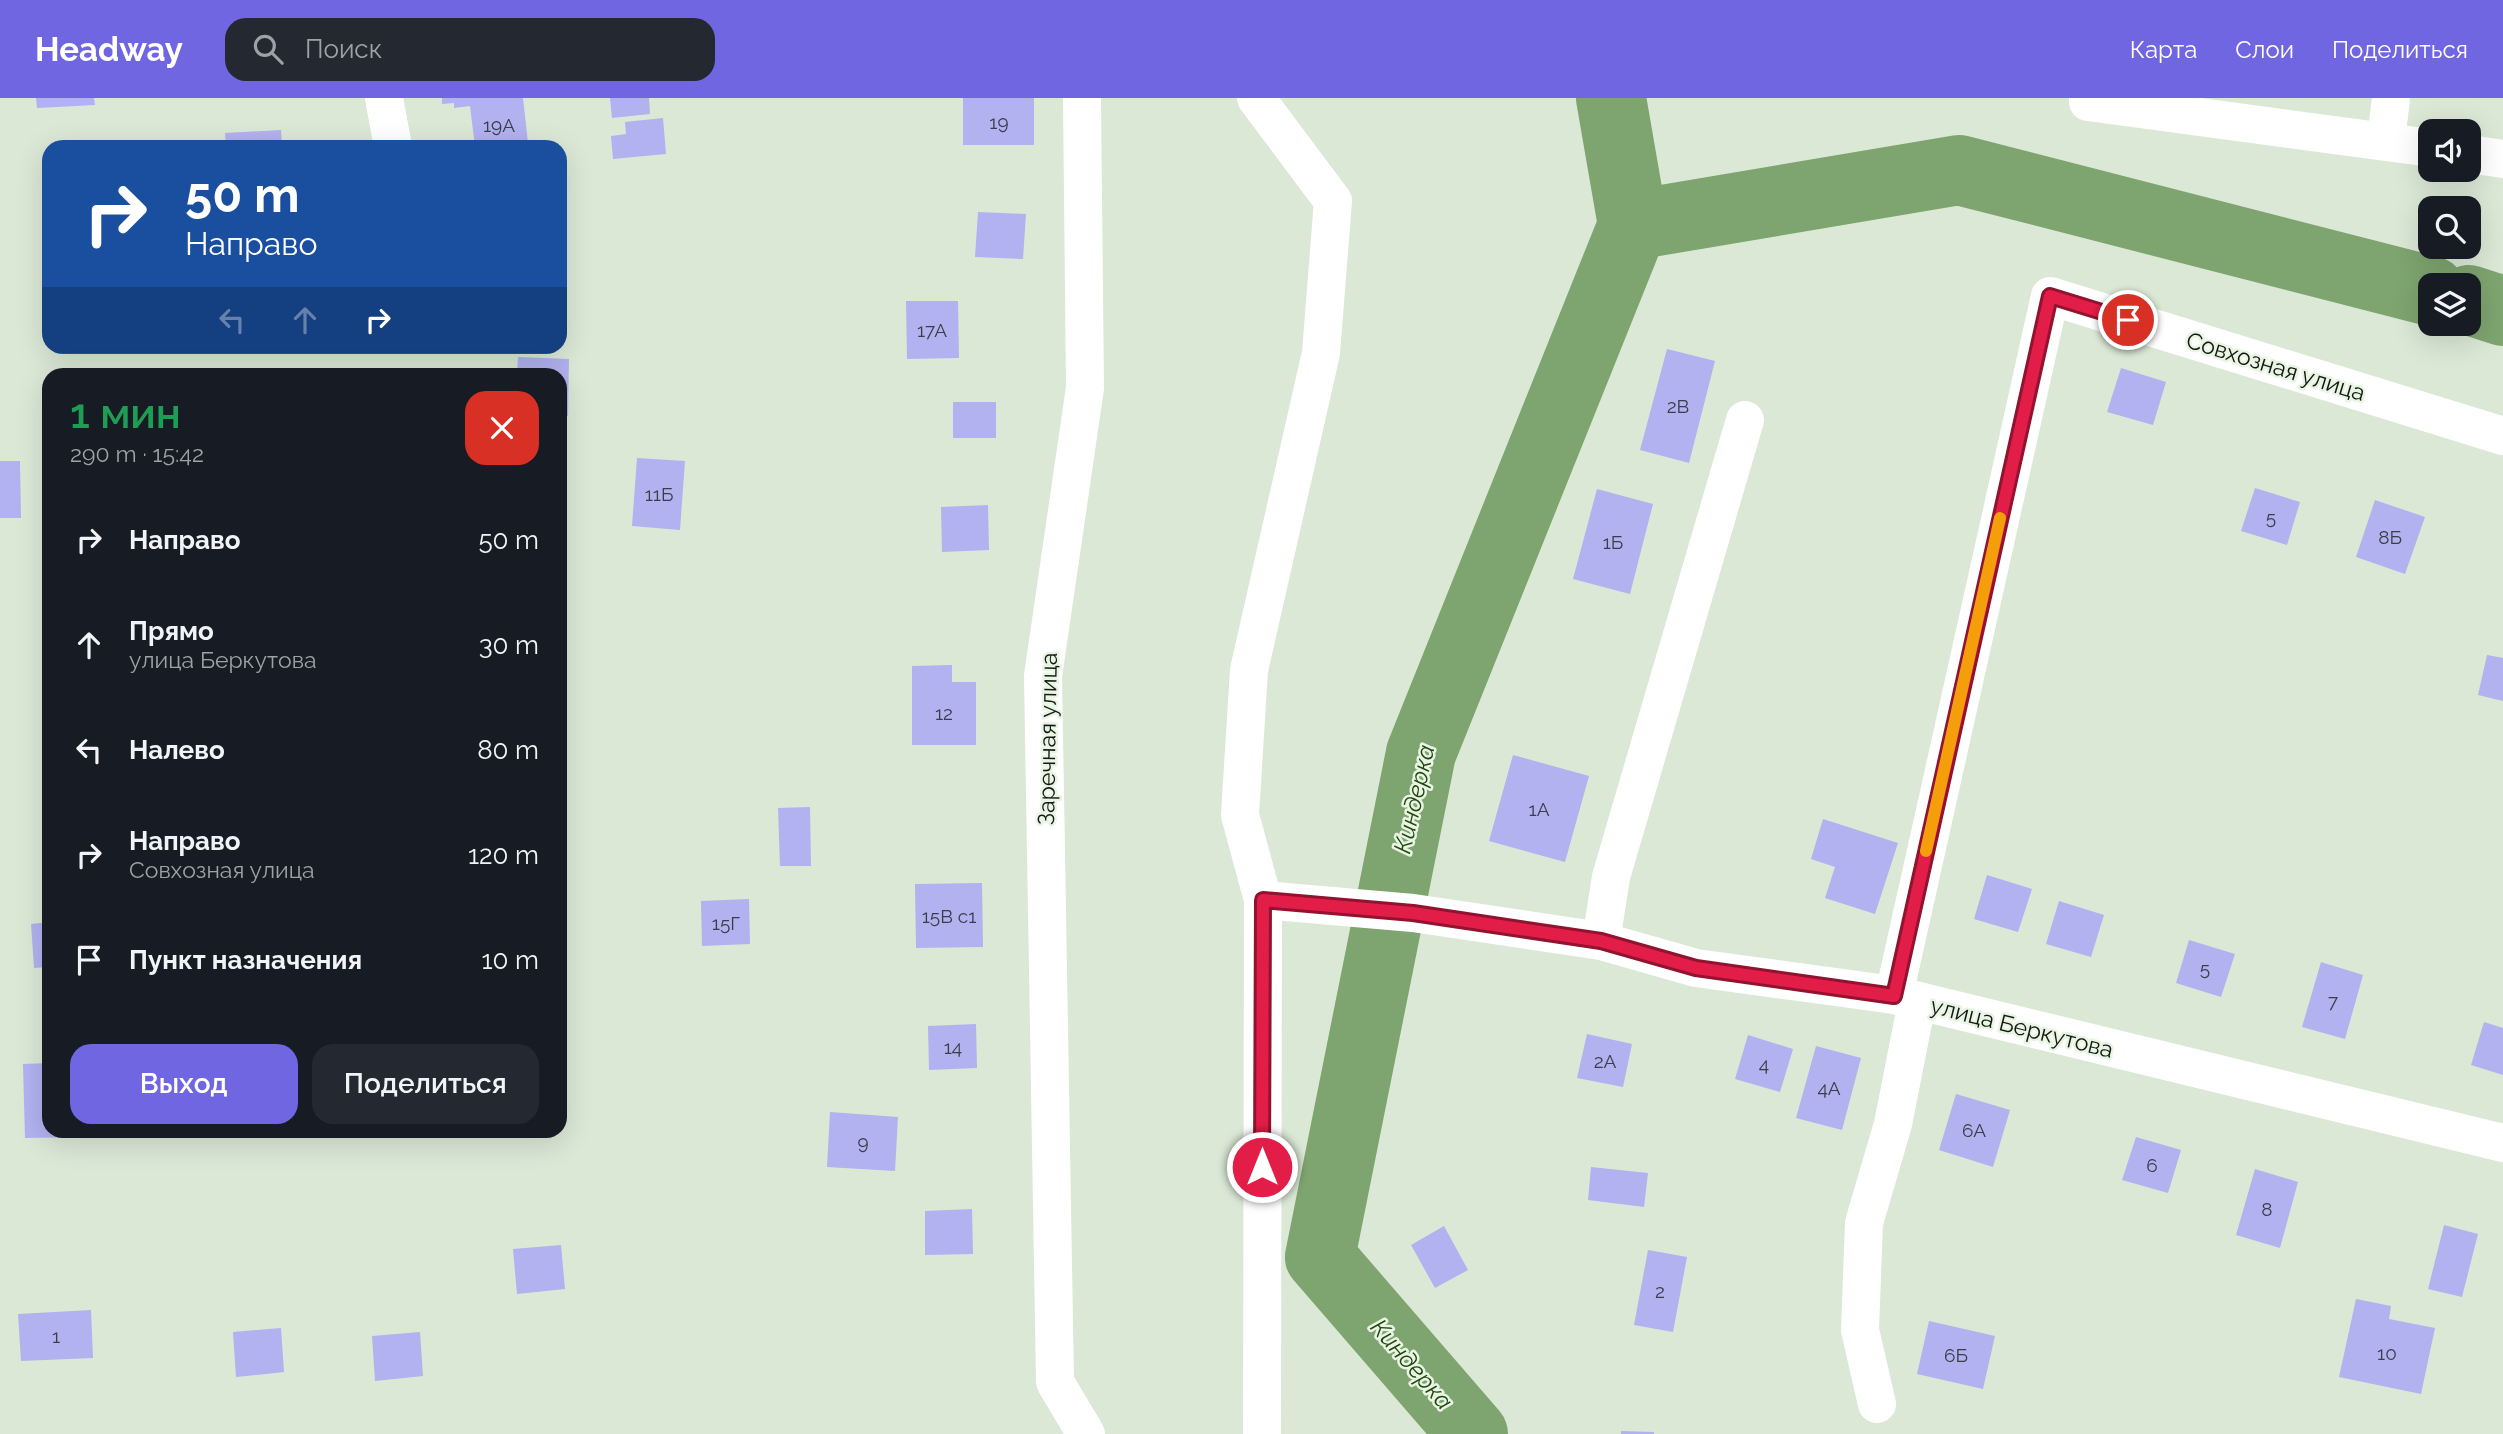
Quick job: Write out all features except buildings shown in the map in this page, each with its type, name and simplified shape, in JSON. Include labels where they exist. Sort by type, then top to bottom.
[{"type":"street","points":[[383,98],[392,140]]},
{"type":"street","name":"Заречная улица","points":[[1082,98],[1085,388],[1043,676],[1055,1382],[1086,1434]]},
{"type":"street","points":[[1256,98],[1333,201],[1321,353],[1249,670],[1240,815],[1263,900],[1262,1434]]},
{"type":"street","points":[[2386,141],[2391,98]]},
{"type":"street","points":[[2088,100],[2418,146]]},
{"type":"street","points":[[2481,156],[2503,159]]},
{"type":"street","name":"Совхозная улица","points":[[1906,999],[2050,296],[2503,436]]},
{"type":"street","points":[[1601,941],[1611,877],[1745,420]]},
{"type":"street","name":"улица Беркутова","points":[[1263,900],[1413,913],[1601,941],[1696,968],[1906,999],[2503,1143]]},
{"type":"street","points":[[1877,1404],[1860,1330],[1864,1223],[1893,1124],[1906,999]]},
{"type":"waterway","name":"Киндерка","points":[[1473,1434],[1320,1257],[1421,753],[1633,225],[1611,98]]},
{"type":"waterway","points":[[1633,225],[1959,170],[2418,288]]},
{"type":"waterway","points":[[2481,304],[2503,311]]},
{"type":"slow traffic","points":[[1926,851],[2000,518]]},
{"type":"route","points":[[1262,1167],[1263,900],[1413,913],[1601,941],[1696,968],[1894,996],[2050,296],[2128,320]]}]
